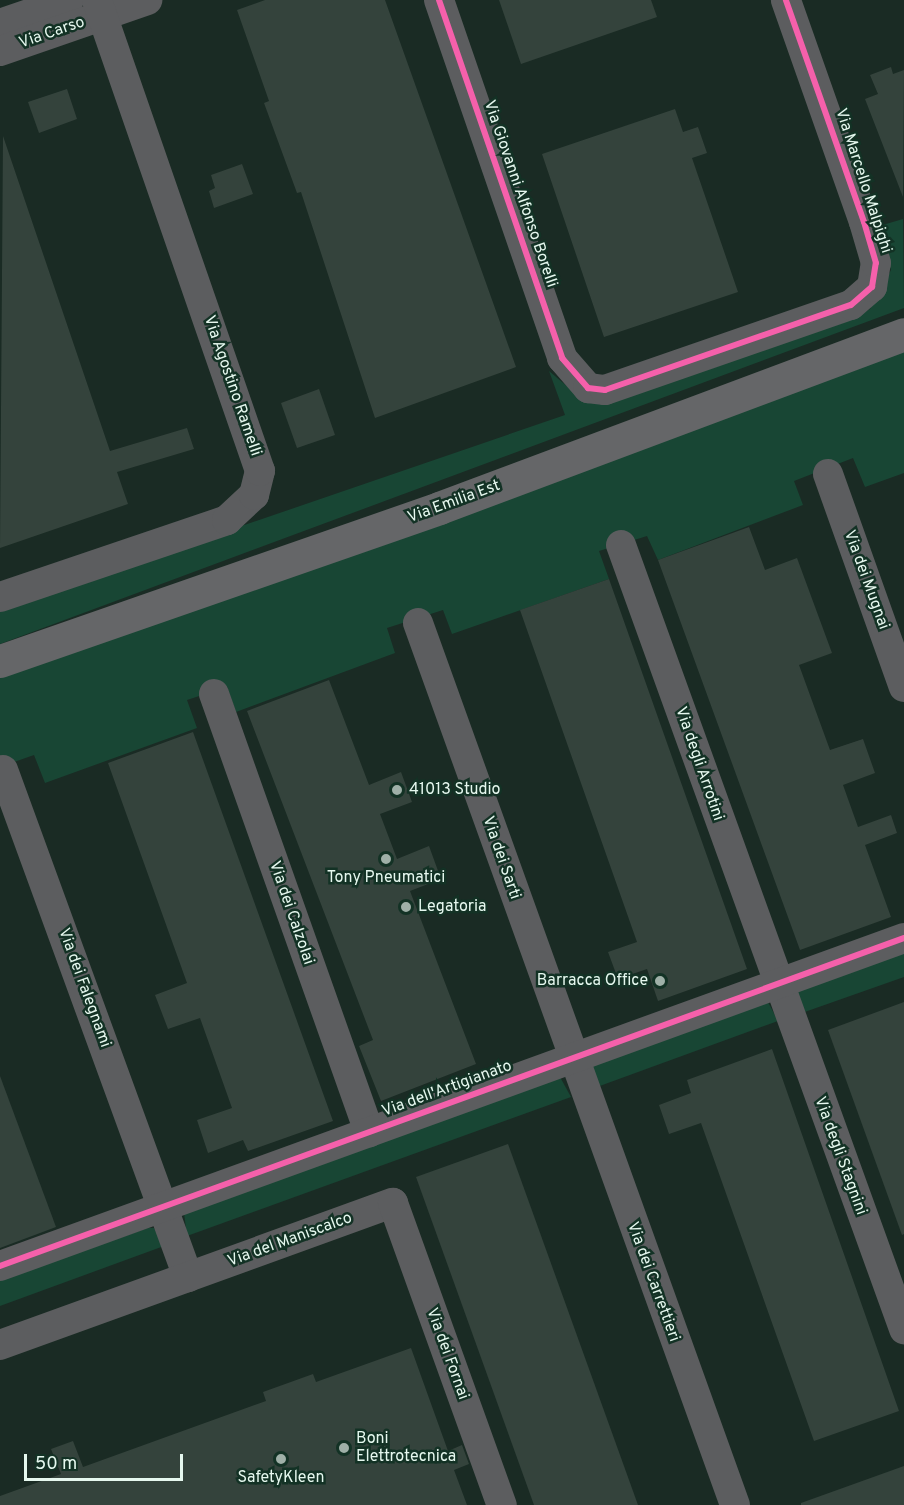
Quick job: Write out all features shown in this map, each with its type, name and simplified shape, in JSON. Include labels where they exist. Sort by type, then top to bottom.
[{"type":"main road","name":"Via Emilia Est","points":[[0,661],[439,508],[904,334]]},
{"type":"street","name":"Via Carso","points":[[0,24],[69,0]]},
{"type":"street","name":"Via Carso","points":[[0,51],[100,8],[147,0]]},
{"type":"street","name":"Via Giovanni Alfonso Borelli","points":[[439,0],[562,358],[572,374],[588,388]]},
{"type":"street","name":"Via Marcello Malpighi","points":[[588,388],[605,390],[635,382],[851,305],[872,287],[876,263],[864,222],[786,0]]},
{"type":"street","name":"Via Agostino Ramelli","points":[[0,597],[227,520],[247,506],[260,471],[100,8]]},
{"type":"street","name":"Via dei Mugnai","points":[[828,474],[904,687]]},
{"type":"street","name":"Via degli Arrotini","points":[[621,545],[776,984]]},
{"type":"street","name":"Via dei Sarti","points":[[418,623],[572,1058]]},
{"type":"street","name":"Via dei Calzolai","points":[[214,694],[369,1132]]},
{"type":"street","name":"Via dei Falegnami","points":[[3,770],[164,1206]]},
{"type":"street","name":"Via dell'Artigianato","points":[[0,1266],[904,938]]},
{"type":"street","name":"Via degli Stagnini","points":[[776,984],[904,1329]]},
{"type":"street","name":"Via dei Carrettieri","points":[[572,1058],[735,1505]]},
{"type":"street","name":"Via del Maniscalco","points":[[0,1345],[393,1203]]},
{"type":"street","name":"Via dei Fornai","points":[[393,1203],[502,1505]]},
{"type":"street","points":[[164,1206],[188,1277]]},
{"type":"green space","points":[[903,219],[904,308],[0,644],[0,609],[565,415],[549,371],[575,393],[852,319],[870,309],[891,270],[879,226]]},
{"type":"green space","points":[[904,346],[904,473],[865,487],[853,458],[794,481],[803,505],[658,560],[647,536],[599,551],[609,579],[452,634],[443,610],[387,628],[395,653],[236,712],[227,687],[187,700],[197,728],[45,783],[34,755],[0,767],[0,675]]},
{"type":"green space","points":[[904,953],[904,977],[799,1014],[798,991]]},
{"type":"green space","points":[[768,1002],[778,1021],[597,1087],[590,1067]]},
{"type":"green space","points":[[560,1077],[571,1097],[187,1236],[184,1213]]},
{"type":"green space","points":[[148,1228],[154,1228],[164,1246],[0,1306],[0,1280]]},
{"type":"building","points":[[265,0],[385,0],[516,367],[375,418],[301,192],[297,193],[264,103],[269,101],[237,10]]},
{"type":"building","points":[[499,0],[651,0],[657,17],[521,64]]},
{"type":"building","points":[[891,67],[893,74],[904,70],[903,197],[865,99],[878,94],[870,75]]},
{"type":"building","points":[[67,89],[77,119],[39,133],[28,102]]},
{"type":"building","points":[[675,109],[683,132],[698,127],[707,153],[692,158],[738,292],[604,337],[542,154]]},
{"type":"building","points":[[3,136],[110,451],[187,428],[194,449],[117,472],[128,504],[0,548]]},
{"type":"building","points":[[242,164],[253,194],[214,208],[209,191],[215,188],[211,175]]},
{"type":"building","points":[[319,389],[335,435],[297,448],[281,403]]},
{"type":"building","points":[[749,527],[765,570],[797,558],[832,653],[799,665],[830,750],[863,739],[875,773],[843,785],[858,827],[891,815],[897,833],[865,845],[891,917],[800,950],[658,560]]},
{"type":"building","points":[[609,579],[747,969],[658,1001],[647,969],[618,979],[608,952],[637,942],[520,610]]},
{"type":"building","points":[[329,680],[369,785],[401,772],[412,802],[380,814],[397,859],[429,846],[441,879],[410,891],[476,1064],[381,1101],[359,1046],[373,1040],[247,711]]},
{"type":"building","points":[[193,732],[333,1121],[248,1151],[243,1140],[208,1153],[197,1120],[232,1108],[200,1018],[168,1029],[155,995],[187,983],[108,763]]},
{"type":"building","points":[[904,1002],[904,1234],[902,1235],[828,1030]]},
{"type":"building","points":[[772,1049],[899,1411],[814,1441],[701,1123],[669,1134],[659,1105],[691,1093],[687,1080]]},
{"type":"building","points":[[0,1076],[56,1227],[0,1248]]},
{"type":"building","points":[[508,1144],[638,1505],[534,1505],[416,1177]]},
{"type":"building","points":[[411,1348],[448,1451],[462,1445],[469,1464],[454,1470],[467,1505],[0,1505],[0,1496],[61,1474],[51,1449],[73,1441],[83,1467],[266,1401],[263,1392],[313,1374],[316,1382]]},
{"type":"building","points":[[904,1466],[904,1505],[801,1505],[801,1503]]},
{"type":"cycle path","points":[[439,0],[562,358],[588,388],[605,390],[851,305],[872,287],[876,263],[864,222],[786,0]]},
{"type":"cycle path","points":[[0,1266],[904,938]]},
{"type":"place","name":"41013 Studio","points":[[397,790]]},
{"type":"place","name":"Tony Pneumatici","points":[[386,859]]},
{"type":"place","name":"Legatoria","points":[[406,907]]},
{"type":"place","name":"Barracca Office","points":[[660,981]]},
{"type":"place","name":"Boni Elettrotecnica","points":[[344,1448]]},
{"type":"place","name":"SafetyKleen","points":[[281,1459]]}]
